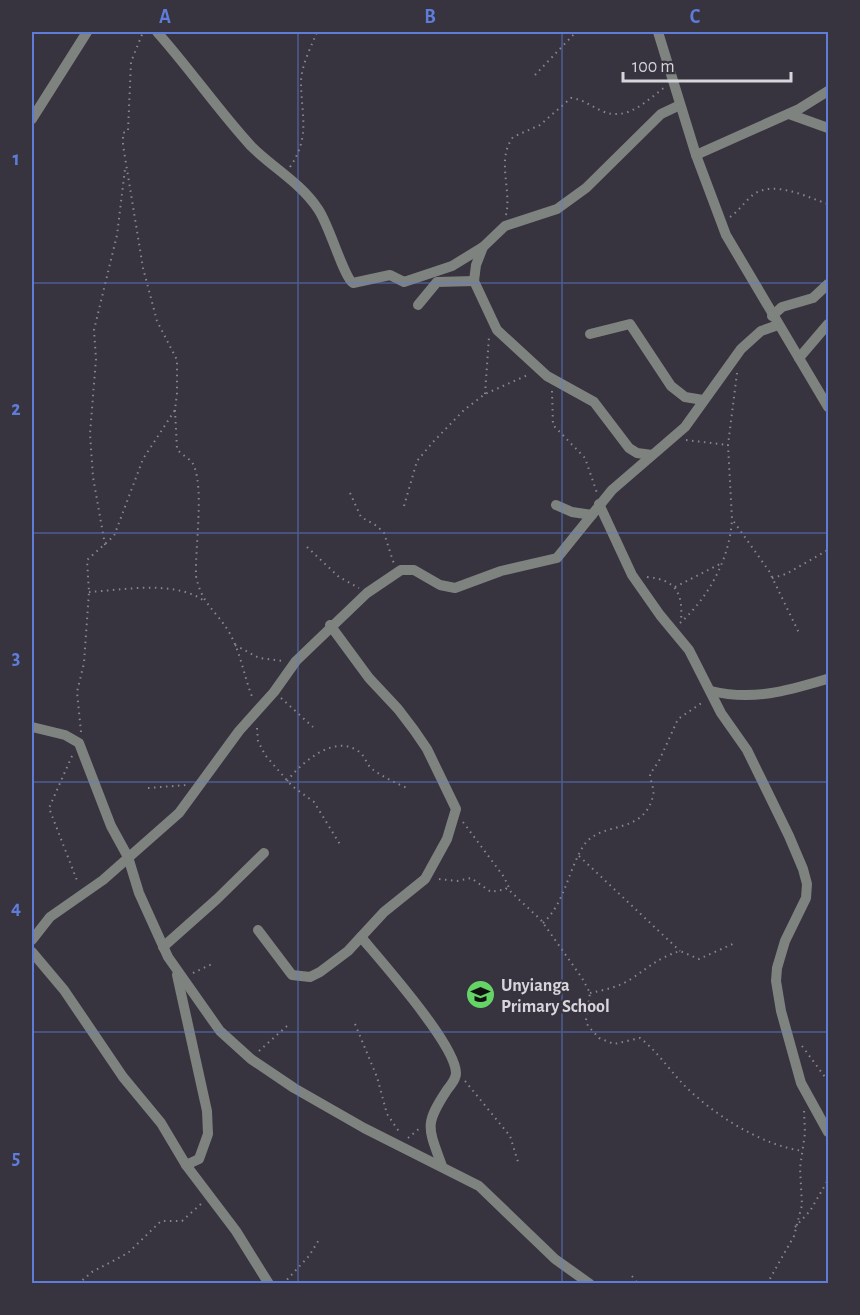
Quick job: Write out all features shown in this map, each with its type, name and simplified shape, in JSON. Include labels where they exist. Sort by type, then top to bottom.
[{"type":"street","points":[[32,119],[87,32]]},
{"type":"street","points":[[157,32],[253,148],[285,174],[318,209],[341,256],[344,275],[353,283],[390,275],[401,282],[409,281],[452,266],[483,247],[499,229],[557,209],[572,199],[661,114],[680,105]]},
{"type":"street","points":[[658,32],[672,82],[720,222],[775,321],[828,407]]},
{"type":"street","points":[[696,155],[789,114],[828,91]]},
{"type":"street","points":[[789,114],[828,128]]},
{"type":"street","points":[[483,247],[476,266],[474,281],[490,319],[501,335],[551,379],[594,402],[630,448],[637,453],[652,455]]},
{"type":"street","points":[[418,305],[436,282],[474,281]]},
{"type":"street","points":[[32,940],[50,917],[85,894],[179,813],[296,661],[330,625],[367,593],[396,572],[414,570],[440,585],[455,588],[501,570],[551,561],[562,553],[601,502],[685,427],[741,349],[775,321],[782,307],[813,298],[828,284]]},
{"type":"street","points":[[591,334],[630,324],[671,386],[685,397],[703,400]]},
{"type":"street","points":[[798,358],[828,324]]},
{"type":"street","points":[[601,502],[632,575],[695,659],[721,713],[747,750],[789,836],[807,884],[806,898],[781,952],[776,981],[781,1011],[801,1083],[828,1132]]},
{"type":"street","points":[[556,505],[572,512],[592,515]]},
{"type":"street","points":[[258,930],[292,975],[301,978],[320,972],[348,951],[389,908],[425,879],[447,839],[456,808],[427,749],[414,730],[360,667],[330,625]]},
{"type":"street","points":[[710,690],[737,696],[769,695],[827,679]]},
{"type":"street","points":[[32,727],[76,741],[111,826],[128,857],[139,893],[163,947],[179,974],[220,1031],[251,1059],[319,1103],[479,1186],[555,1258],[590,1284]]},
{"type":"street","points":[[163,947],[217,900],[264,853]]},
{"type":"street","points":[[361,937],[411,997],[444,1045],[456,1073],[430,1117],[430,1131],[442,1166]]},
{"type":"street","points":[[32,952],[64,990],[123,1077],[161,1123],[186,1165],[236,1231],[269,1284]]},
{"type":"street","points":[[179,974],[207,1111],[208,1134],[205,1149],[199,1159],[186,1165]]},
{"type":"path","points":[[143,32],[131,62],[128,131],[123,133],[146,282],[157,321],[177,360],[175,410],[177,449],[192,462],[195,469],[198,494],[196,576],[203,600]]},
{"type":"path","points":[[285,174],[301,147],[304,120],[301,80],[317,32]]},
{"type":"path","points":[[536,75],[576,32]]},
{"type":"path","points":[[499,229],[508,207],[505,158],[508,143],[513,137],[540,125],[571,98],[610,114],[627,114],[672,82]]},
{"type":"path","points":[[105,545],[93,477],[90,434],[96,359],[94,330],[117,235],[126,160]]},
{"type":"path","points":[[720,222],[737,212],[753,195],[768,190],[809,197],[828,204]]},
{"type":"path","points":[[484,394],[490,319]]},
{"type":"path","points":[[680,624],[703,598],[730,543],[732,519],[728,445],[741,349]]},
{"type":"path","points":[[404,506],[414,468],[421,455],[464,410],[484,394],[542,371]]},
{"type":"path","points":[[551,379],[553,424],[585,458],[601,502]]},
{"type":"path","points":[[85,894],[77,881],[49,808],[70,765],[81,725],[77,692],[84,663],[88,592],[87,560],[114,536],[143,459],[175,410]]},
{"type":"path","points":[[670,442],[689,440],[728,445]]},
{"type":"path","points":[[350,493],[361,517],[384,533],[396,572]]},
{"type":"path","points":[[732,519],[772,578],[800,635]]},
{"type":"path","points":[[307,547],[339,577],[367,593]]},
{"type":"path","points":[[772,578],[792,571],[828,550]]},
{"type":"path","points":[[675,588],[722,562]]},
{"type":"path","points":[[632,575],[662,579],[675,588],[680,599],[680,639]]},
{"type":"path","points":[[88,592],[173,590],[192,593],[203,600],[228,631],[235,645],[258,709],[257,734],[260,747],[287,781],[314,802],[342,846]]},
{"type":"path","points":[[235,645],[259,658],[296,661]]},
{"type":"path","points":[[543,923],[553,914],[578,856],[594,834],[626,826],[640,817],[653,796],[650,774],[660,761],[675,724],[682,715],[703,703],[710,690]]},
{"type":"path","points":[[274,692],[313,727]]},
{"type":"path","points":[[287,781],[299,766],[321,752],[344,747],[357,750],[371,768],[409,789]]},
{"type":"path","points":[[148,788],[202,783]]},
{"type":"path","points":[[456,808],[465,825],[517,899],[543,923],[590,993],[586,1020],[599,1038],[618,1044],[640,1038],[692,1092],[723,1115],[758,1136],[803,1151]]},
{"type":"path","points":[[578,856],[680,951],[699,959],[735,943]]},
{"type":"path","points":[[425,879],[457,881],[471,878],[491,892],[506,889],[507,884]]},
{"type":"path","points":[[590,993],[615,987],[630,980],[654,960],[680,951]]},
{"type":"path","points":[[179,974],[212,964]]},
{"type":"path","points":[[355,1024],[377,1077],[387,1114],[405,1141],[430,1117]]},
{"type":"path","points":[[251,1059],[287,1026]]},
{"type":"path","points":[[800,1043],[828,1081]]},
{"type":"path","points":[[456,1073],[510,1136],[518,1162]]},
{"type":"path","points":[[767,1284],[774,1266],[794,1236],[793,1229],[802,1205],[800,1168],[803,1151],[804,1107]]},
{"type":"path","points":[[793,1229],[810,1211],[828,1180]]},
{"type":"path","points":[[78,1284],[92,1272],[128,1253],[161,1221],[187,1218],[209,1196]]},
{"type":"path","points":[[283,1284],[309,1256],[320,1238]]},
{"type":"path","points":[[632,1276],[638,1284]]},
{"type":"place","name":"Unyianga Primary School","points":[[480,995]]}]
